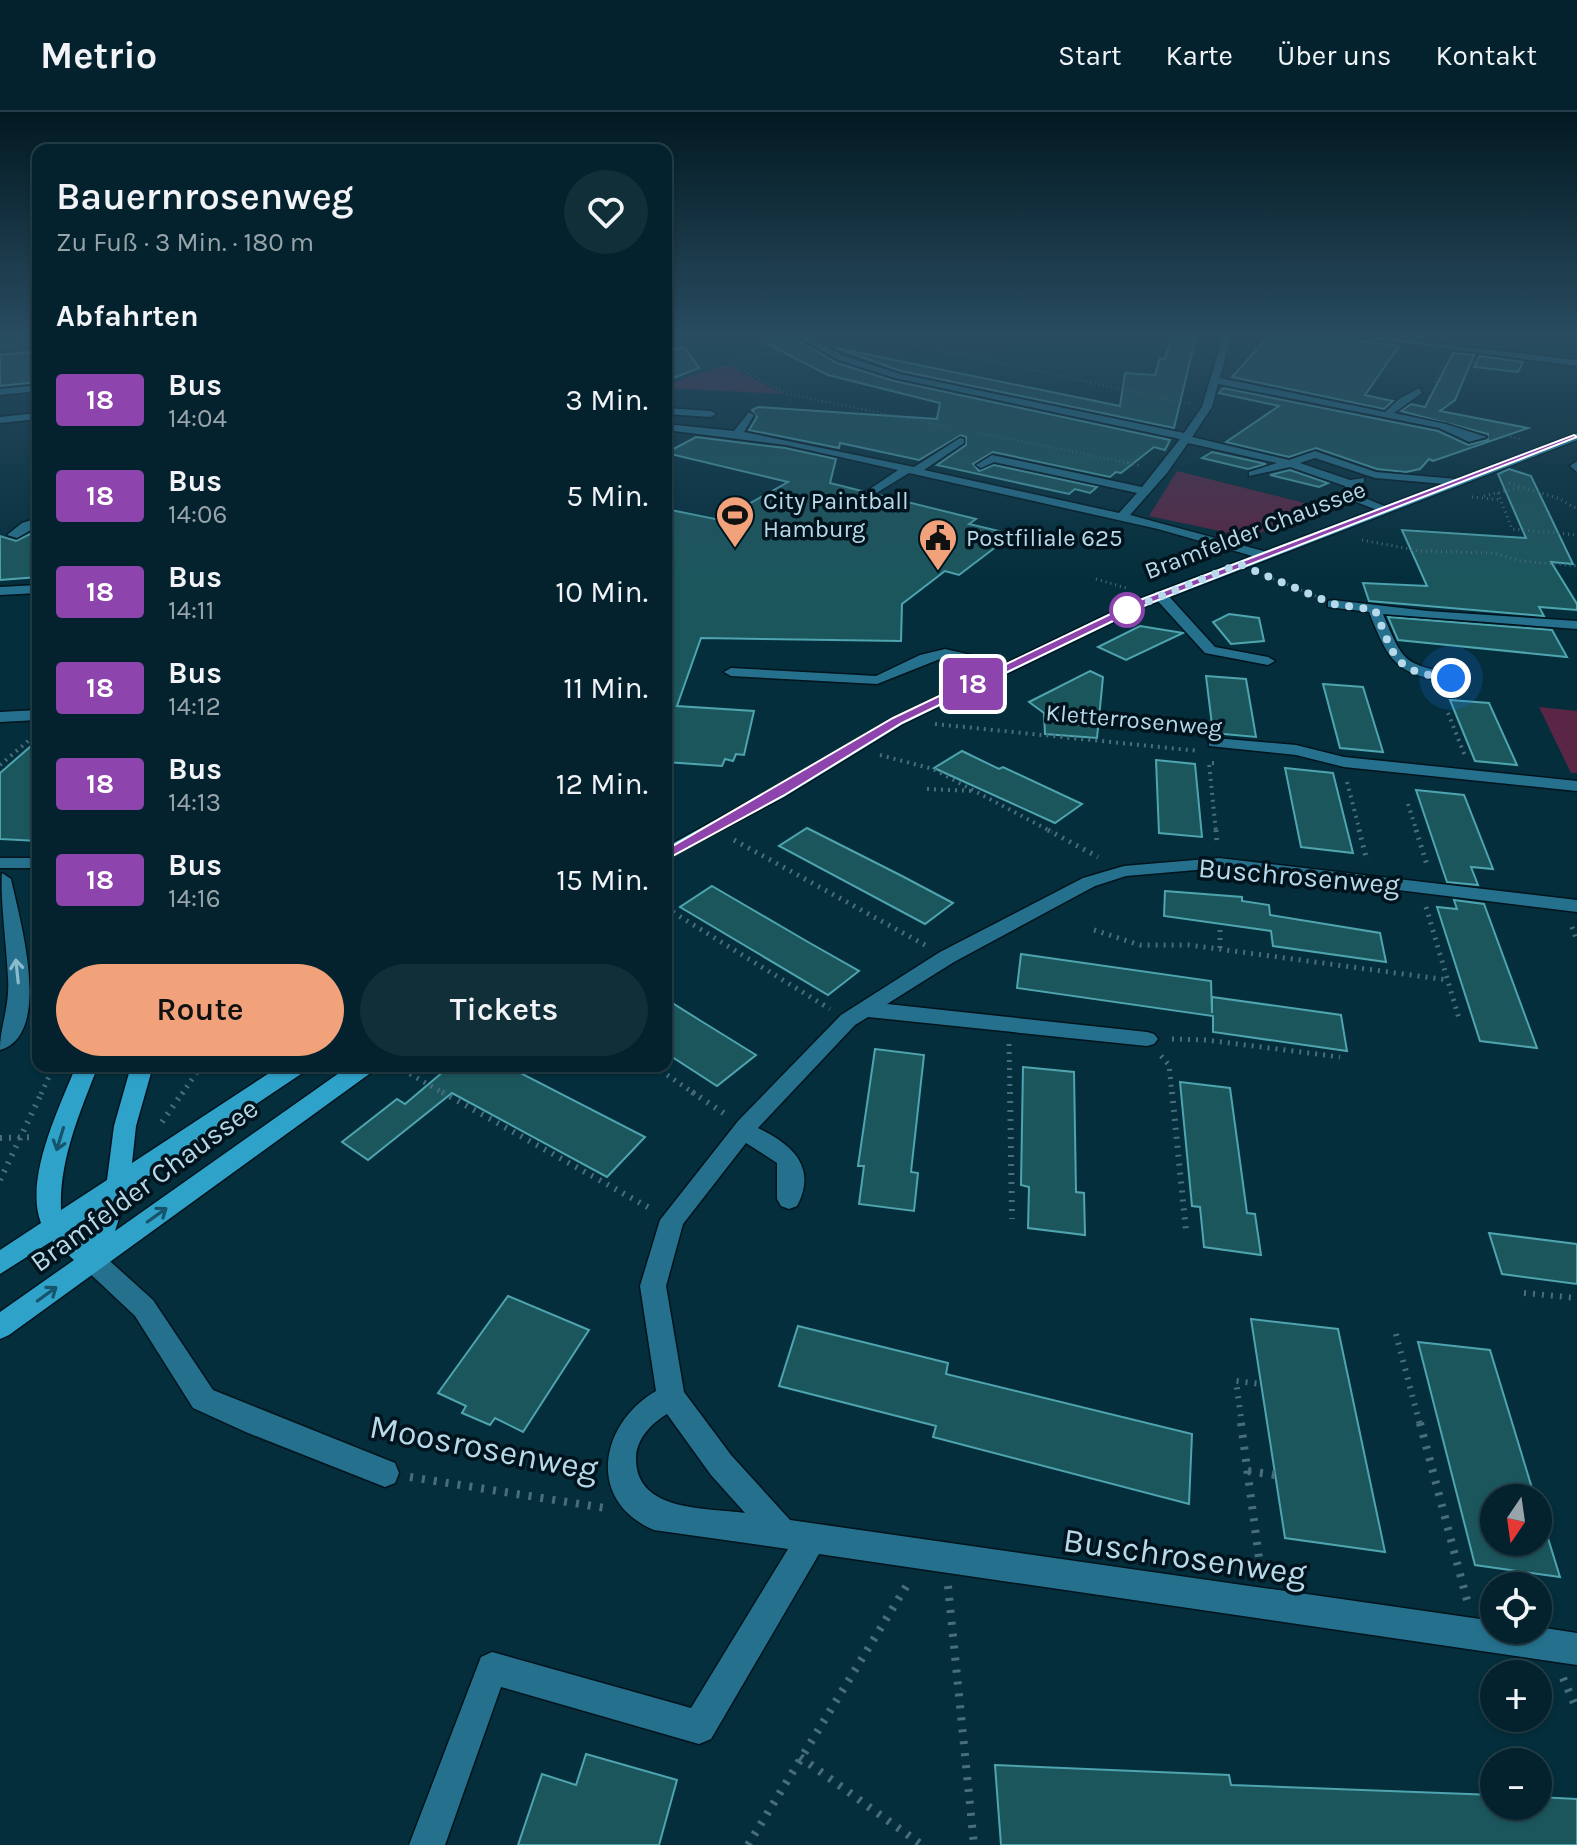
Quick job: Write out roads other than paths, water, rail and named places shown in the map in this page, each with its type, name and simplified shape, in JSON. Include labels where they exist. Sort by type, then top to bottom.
[{"type":"main road","name":"Bramfelder Chaussee","points":[[672,851],[898,721],[1160,595],[1577,436]]},
{"type":"main road","points":[[85,1072],[53,1163],[49,1194],[54,1226],[93,1261],[118,1183],[125,1126],[140,1072]]},
{"type":"main road","name":"Bramfelder Chaussee","points":[[0,1263],[287,1072]]},
{"type":"main road","name":"Bramfelder Chaussee","points":[[0,1327],[356,1072]]},
{"type":"street","points":[[0,420],[30,417]]},
{"type":"street","points":[[738,433],[748,417]]},
{"type":"street","points":[[1088,417],[1290,463],[1350,484],[1375,475]]},
{"type":"street","points":[[1120,519],[1163,471],[1200,417]]},
{"type":"street","points":[[1396,417],[1442,426]]},
{"type":"street","points":[[672,428],[738,433],[1233,545],[1263,555]]},
{"type":"street","points":[[865,497],[910,471],[960,435]]},
{"type":"street","points":[[1253,474],[1315,454],[1375,475],[1457,482]]},
{"type":"street","points":[[978,460],[992,458],[1145,491]]},
{"type":"street","points":[[947,479],[959,471]]},
{"type":"street","points":[[1350,484],[1355,498],[1385,510]]},
{"type":"street","points":[[13,535],[32,524]]},
{"type":"street","points":[[0,591],[32,589]]},
{"type":"street","points":[[1160,595],[1210,650],[1268,661]]},
{"type":"street","points":[[1333,604],[1577,625]]},
{"type":"street","points":[[1375,610],[1400,663],[1422,675],[1451,678]]},
{"type":"street","points":[[731,672],[877,680],[933,654],[946,653],[958,655],[996,673]]},
{"type":"street","points":[[7,717],[32,702]]},
{"type":"street","points":[[7,717],[32,715]]},
{"type":"street","points":[[1209,747],[1296,750],[1344,762],[1577,786]]},
{"type":"street","name":"Buschrosenweg","points":[[798,1536],[721,1465],[671,1397],[653,1286],[672,1220],[744,1129],[855,1015],[947,957],[1089,882],[1124,871],[1219,863],[1577,906]]},
{"type":"street","points":[[2,872],[32,864]]},
{"type":"street","points":[[2,872],[32,873]]},
{"type":"street","points":[[0,1043],[14,1029],[20,1009],[17,967],[2,872]]},
{"type":"street","points":[[855,1015],[1009,1025],[1147,1039]]},
{"type":"street","points":[[744,1129],[787,1156],[792,1165],[789,1199]]},
{"type":"street","name":"Moosrosenweg","points":[[93,1261],[144,1308],[203,1399],[258,1424],[385,1473]]},
{"type":"street","name":"Buschrosenweg","points":[[671,1397],[652,1406],[637,1420],[626,1436],[621,1456],[622,1476],[628,1492],[654,1515],[1577,1649]]},
{"type":"street","points":[[427,1845],[492,1668],[699,1727],[798,1536]]},
{"type":"place","name":"City Paintball Hamburg","points":[[735,549]]},
{"type":"place","name":"Postfiliale 625","points":[[938,572]]}]
